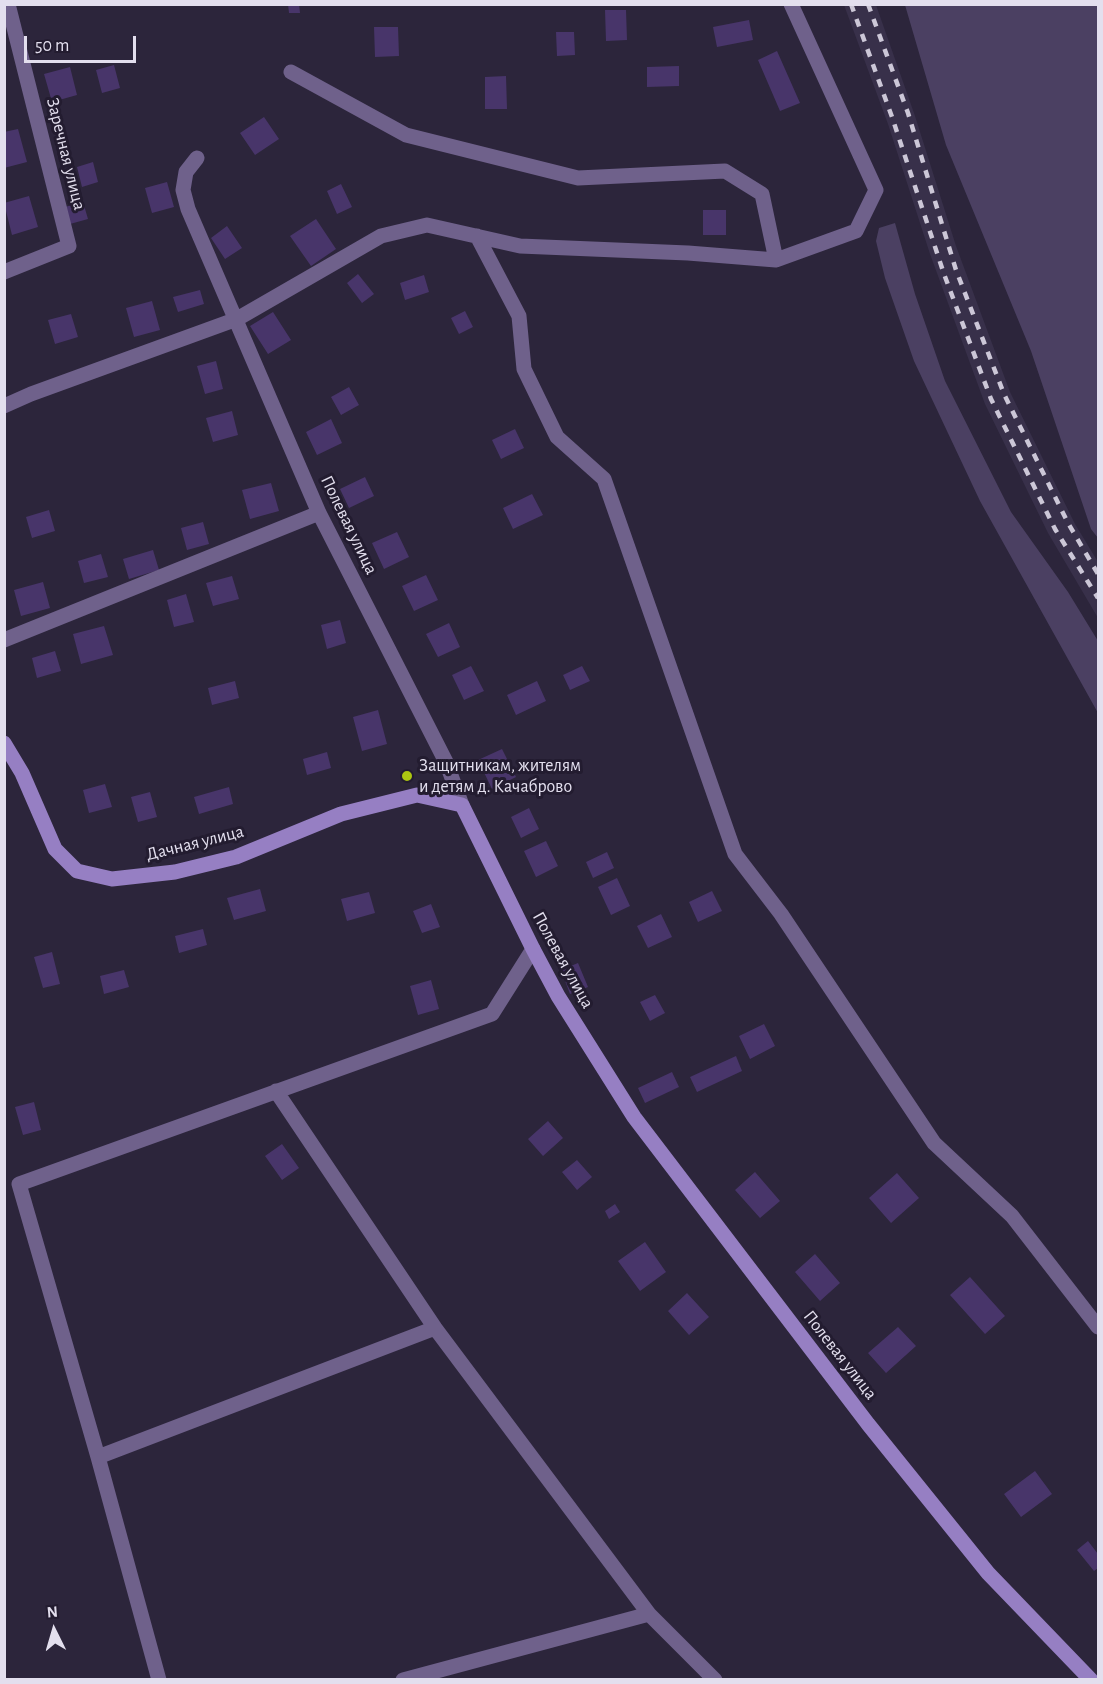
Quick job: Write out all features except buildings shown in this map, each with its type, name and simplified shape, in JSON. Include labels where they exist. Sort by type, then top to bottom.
[{"type":"street","name":"Заречная улица","points":[[4,272],[69,246],[8,4]]},
{"type":"street","points":[[4,406],[41,390],[237,319],[381,236],[427,225],[520,246],[687,253],[776,260],[856,231],[876,190],[791,4]]},
{"type":"street","points":[[291,72],[406,135],[578,178],[725,171],[762,194],[776,260]]},
{"type":"street","name":"Полевая улица","points":[[197,158],[186,172],[183,190],[188,209],[320,513],[446,762],[462,805],[558,996],[634,1116],[868,1424],[988,1572],[1091,1680]]},
{"type":"street","points":[[477,236],[519,316],[524,369],[557,437],[604,479],[735,854],[780,914],[934,1143],[1012,1216],[1098,1328]]},
{"type":"street","points":[[4,640],[320,513]]},
{"type":"street","name":"Дачная улица","points":[[4,743],[22,774],[55,849],[77,871],[112,879],[175,872],[236,856],[341,814],[417,795],[462,805]]},
{"type":"street","points":[[159,1680],[98,1456],[19,1184],[492,1014],[533,949]]},
{"type":"street","points":[[276,1091],[435,1328],[649,1614],[715,1680]]},
{"type":"street","points":[[98,1456],[435,1328]]},
{"type":"street","points":[[403,1680],[649,1614]]},
{"type":"shaded area","points":[[844,5],[876,5],[915,116],[956,246],[1010,392],[1075,524],[1098,562],[1098,618],[1048,533],[985,404],[930,254],[888,124]]},
{"type":"shaded area","points":[[905,5],[1098,5],[1098,538],[1091,529],[1031,351],[946,145]]},
{"type":"shaded area","points":[[895,223],[915,294],[945,381],[1011,512],[1068,592],[1098,641],[1098,713],[980,501],[914,361],[885,278],[876,241],[879,228]]},
{"type":"railway","points":[[851,4],[892,117],[944,274],[991,399],[1055,529],[1098,598]]},
{"type":"railway","points":[[868,4],[908,113],[956,270],[1004,394],[1068,523],[1098,574]]},
{"type":"place","name":"Защитникам, жителям и детям д. Качаброво","points":[[407,776]]}]
